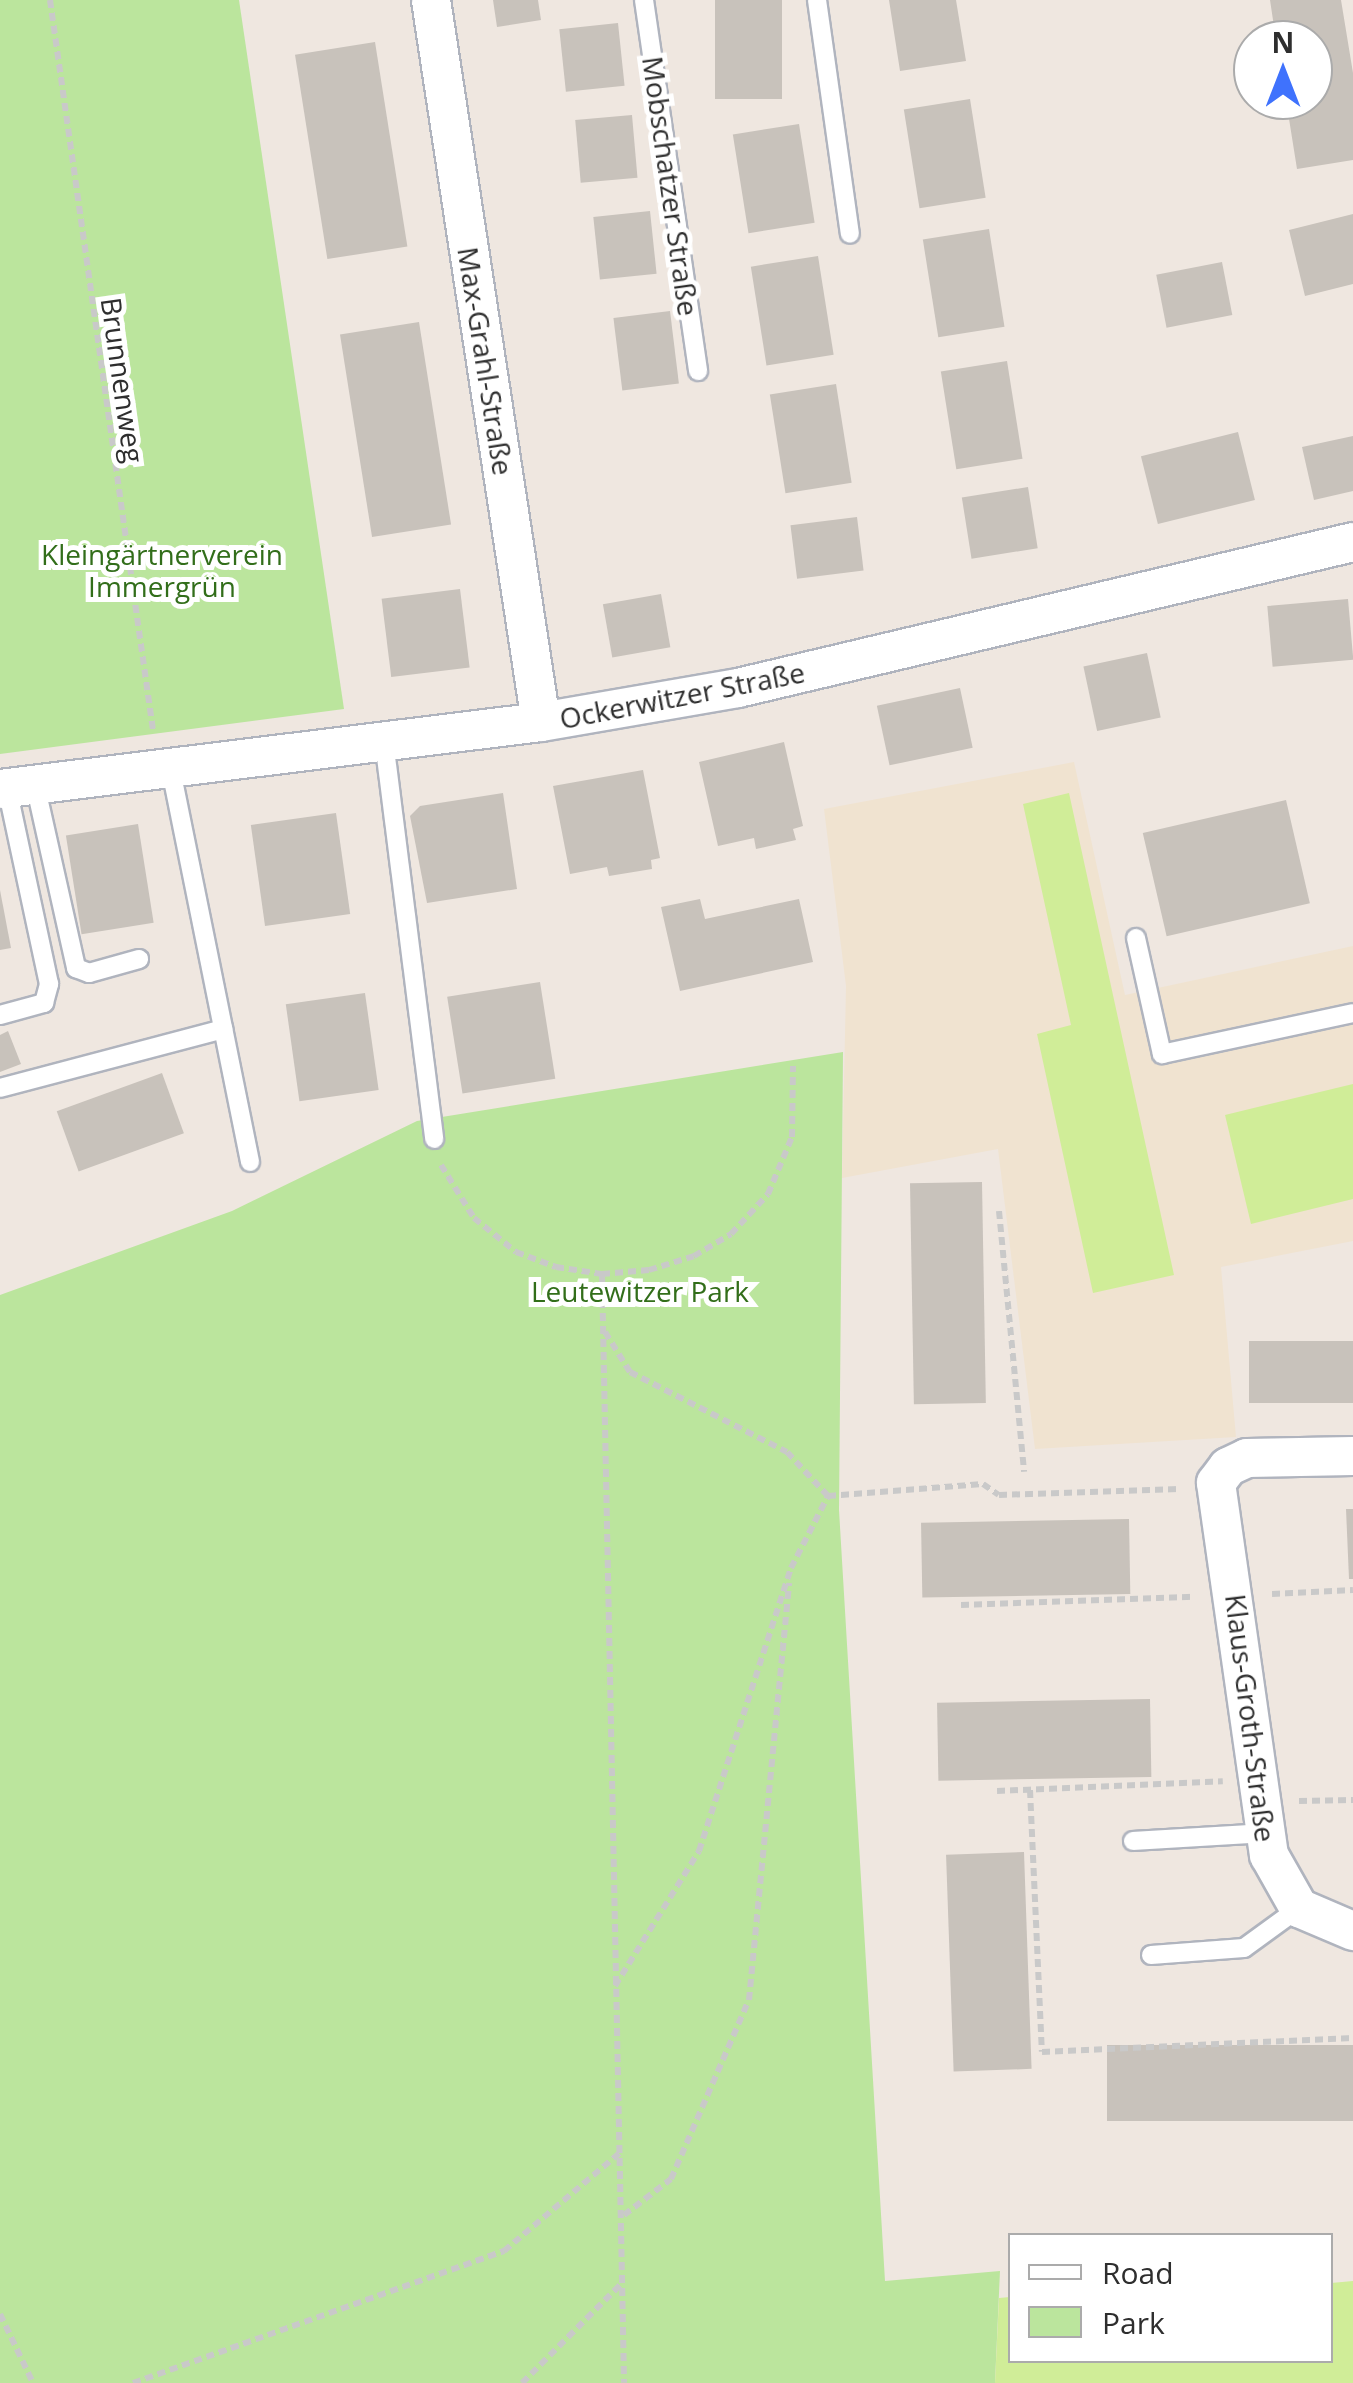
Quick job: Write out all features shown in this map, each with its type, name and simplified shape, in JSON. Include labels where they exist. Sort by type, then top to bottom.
[{"type":"street","name":"Max-Grahl-Straße","points":[[431,0],[541,722]]},
{"type":"street","name":"Ockerwitzer Straße","points":[[14,787],[164,765],[541,722],[738,688],[1353,542]]},
{"type":"street","name":"Klaus-Groth-Straße","points":[[1299,1908],[1269,1855],[1236,1596],[1216,1483],[1228,1467],[1247,1458],[1353,1456]]},
{"type":"street","points":[[1299,1908],[1353,1931]]},
{"type":"lane","name":"Mobschatzer Straße","points":[[644,0],[698,371]]},
{"type":"lane","points":[[817,0],[850,234]]},
{"type":"lane","points":[[384,741],[434,1140]]},
{"type":"lane","points":[[164,765],[250,1162]]},
{"type":"lane","points":[[14,787],[76,968],[88,973],[139,960]]},
{"type":"lane","points":[[0,1015],[44,1003],[49,996],[14,787]]},
{"type":"lane","points":[[1136,938],[1162,1054],[1353,1013]]},
{"type":"lane","points":[[0,1088],[223,1029]]},
{"type":"lane","points":[[1133,1841],[1262,1805]]},
{"type":"lane","points":[[1151,1954],[1244,1948],[1299,1908]]},
{"type":"path","name":"Brunnenweg","points":[[50,0],[164,765]]},
{"type":"path","points":[[434,1140],[453,1190],[502,1240],[556,1268],[602,1274],[694,1256],[732,1234],[768,1194],[792,1137],[793,1066]]},
{"type":"path","points":[[999,1211],[1024,1472]]},
{"type":"path","points":[[602,1274],[614,1987],[623,2150],[624,2383]]},
{"type":"path","points":[[603,1329],[630,1372],[787,1452],[828,1496]]},
{"type":"path","points":[[828,1496],[984,1484],[999,1495],[1187,1489]]},
{"type":"path","points":[[614,1987],[699,1852],[791,1568],[828,1496]]},
{"type":"path","points":[[623,2216],[671,2179],[749,2000],[791,1568]]},
{"type":"path","points":[[961,1605],[1353,1590]]},
{"type":"path","points":[[998,1790],[1262,1805],[1353,1800]]},
{"type":"path","points":[[1030,1790],[1042,2052],[1353,2038]]},
{"type":"path","points":[[133,2383],[504,2251],[623,2150]]},
{"type":"path","points":[[522,2383],[622,2283]]},
{"type":"path","points":[[0,2314],[33,2383]]},
{"type":"shaded area","points":[[1074,762],[1125,995],[1353,946],[1353,1241],[1221,1267],[1236,1437],[1035,1449],[998,1149],[842,1178],[846,986],[824,809]]},
{"type":"green space","name":"Kleingärtnerverein Immergrün","points":[[0,0],[239,0],[344,709],[0,754]]},
{"type":"green space","points":[[1069,793],[1174,1275],[1093,1293],[1037,1034],[1071,1025],[1023,804]]},
{"type":"green space","name":"Leutewitzer Park","points":[[843,1052],[839,1510],[885,2281],[1000,2271],[995,2383],[0,2383],[0,1295],[232,1211],[417,1121]]},
{"type":"green space","points":[[1353,1084],[1353,1199],[1251,1224],[1225,1115]]},
{"type":"green space","points":[[1353,2281],[1353,2383],[995,2383],[999,2298],[1008,2297],[1008,2363],[1333,2363],[1333,2283]]},
{"type":"building","points":[[493,0],[538,0],[541,20],[497,27]]},
{"type":"building","points":[[715,0],[782,0],[782,99],[715,99]]},
{"type":"building","points":[[889,0],[956,0],[966,61],[900,71]]},
{"type":"building","points":[[1270,0],[1341,0],[1353,73],[1353,160],[1297,169],[1289,120],[1333,120],[1333,20],[1273,20]]},
{"type":"building","points":[[618,23],[625,86],[566,92],[559,29]]},
{"type":"building","points":[[375,42],[407,246],[327,259],[295,55]]},
{"type":"building","points":[[970,99],[986,198],[919,208],[904,109]]},
{"type":"building","points":[[632,115],[637,178],[581,183],[575,120]]},
{"type":"building","points":[[799,124],[815,223],[748,233],[733,134]]},
{"type":"building","points":[[650,211],[657,274],[600,280],[593,217]]},
{"type":"building","points":[[1353,214],[1353,284],[1305,296],[1289,230]]},
{"type":"building","points":[[989,229],[1004,327],[938,337],[923,239]]},
{"type":"building","points":[[818,256],[834,355],[766,365],[751,267]]},
{"type":"building","points":[[1222,262],[1232,315],[1167,328],[1156,275]]},
{"type":"building","points":[[670,311],[679,383],[622,390],[613,318]]},
{"type":"building","points":[[419,322],[451,524],[372,537],[340,335]]},
{"type":"building","points":[[1007,361],[1022,459],[956,469],[941,371]]},
{"type":"building","points":[[836,384],[852,483],[785,493],[770,394]]},
{"type":"building","points":[[1238,432],[1255,500],[1158,524],[1141,456]]},
{"type":"building","points":[[1353,436],[1353,491],[1314,500],[1302,447]]},
{"type":"building","points":[[1028,487],[1038,548],[972,559],[962,497]]},
{"type":"building","points":[[857,517],[864,571],[797,579],[790,525]]},
{"type":"building","points":[[460,589],[470,667],[391,677],[382,599]]},
{"type":"building","points":[[661,594],[670,647],[612,657],[603,604]]},
{"type":"building","points":[[1348,599],[1353,660],[1273,667],[1267,606]]},
{"type":"building","points":[[1147,653],[1161,718],[1097,731],[1083,667]]},
{"type":"building","points":[[960,688],[973,748],[890,765],[877,706]]},
{"type":"building","points":[[784,742],[803,826],[793,829],[796,840],[756,849],[754,838],[718,846],[699,762]]},
{"type":"building","points":[[643,770],[660,858],[651,860],[652,869],[609,876],[607,867],[570,874],[553,786]]},
{"type":"building","points":[[503,793],[517,889],[427,903],[410,816],[420,806]]},
{"type":"building","points":[[1286,800],[1310,903],[1167,936],[1143,833]]},
{"type":"building","points":[[336,813],[350,914],[265,926],[251,825]]},
{"type":"building","points":[[138,824],[154,923],[82,934],[66,835]]},
{"type":"building","points":[[0,890],[11,948],[0,950]]},
{"type":"building","points":[[700,899],[705,919],[799,899],[813,962],[680,991],[661,907]]},
{"type":"building","points":[[540,982],[555,1079],[462,1093],[447,997]]},
{"type":"building","points":[[365,993],[379,1090],[299,1101],[286,1004]]},
{"type":"building","points":[[8,1031],[21,1064],[0,1072],[0,1035]]},
{"type":"building","points":[[162,1073],[184,1133],[79,1171],[57,1111]]},
{"type":"building","points":[[982,1182],[986,1403],[914,1404],[910,1183]]},
{"type":"building","points":[[1249,1341],[1353,1341],[1353,1403],[1249,1403]]},
{"type":"building","points":[[1346,1509],[1353,1509],[1353,1579],[1349,1579]]},
{"type":"building","points":[[1129,1519],[1130,1594],[922,1598],[921,1523]]},
{"type":"building","points":[[1150,1699],[1151,1777],[938,1781],[937,1703]]},
{"type":"building","points":[[1024,1852],[1032,2069],[954,2072],[946,1855]]},
{"type":"building","points":[[1107,2045],[1353,2045],[1353,2121],[1107,2121]]}]
